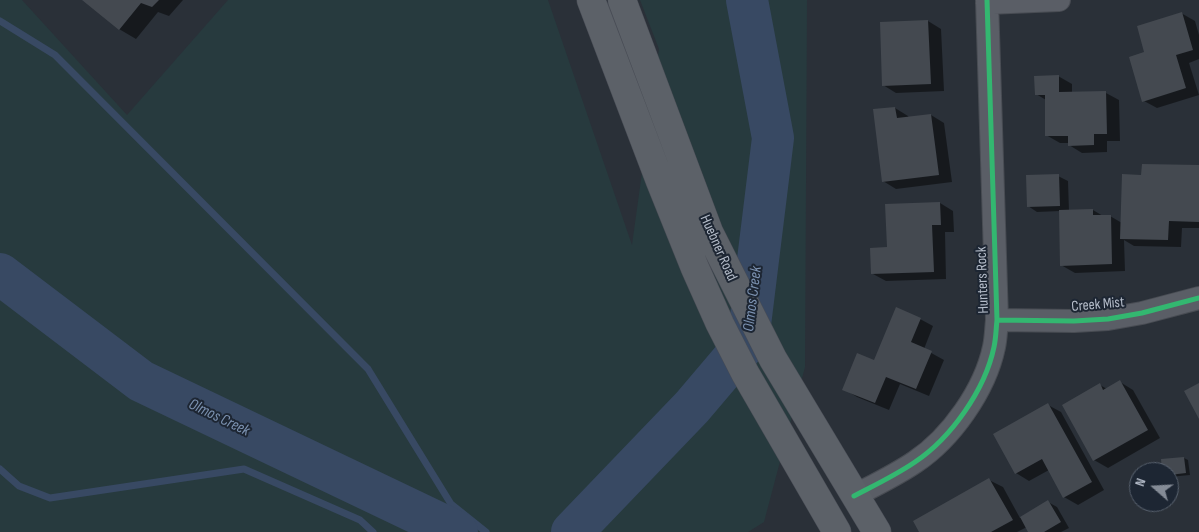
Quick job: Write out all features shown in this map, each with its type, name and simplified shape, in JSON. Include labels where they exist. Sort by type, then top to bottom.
[{"type":"main road","name":"Huebner Road","points":[[591,0],[698,276],[720,324],[745,373],[837,532]]},
{"type":"main road","name":"Huebner Road","points":[[622,0],[710,232],[769,351],[801,408],[877,532]]},
{"type":"street","points":[[987,2],[1059,0]]},
{"type":"street","name":"Hunters Rock","points":[[854,496],[916,461],[948,434],[982,381],[994,347],[997,320],[987,2]]},
{"type":"street","name":"Creek Mist","points":[[997,320],[1074,321],[1108,319],[1142,313],[1199,298]]},
{"type":"green space","points":[[0,0],[22,0],[127,115],[228,0],[548,0],[632,245],[659,49],[640,0],[807,0],[805,367],[764,522],[748,532],[0,532]]},
{"type":"building","points":[[82,0],[159,0],[152,7],[141,3],[119,30]]},
{"type":"building","points":[[1182,12],[1193,50],[1176,55],[1186,88],[1142,102],[1129,57],[1144,52],[1137,26]]},
{"type":"building","points":[[928,20],[931,84],[882,86],[880,22]]},
{"type":"building","points":[[1059,75],[1059,92],[1106,91],[1107,134],[1094,134],[1094,145],[1068,146],[1068,136],[1045,136],[1045,95],[1035,95],[1034,76]]},
{"type":"building","points":[[895,107],[897,118],[931,114],[939,175],[882,182],[873,109]]},
{"type":"building","points":[[1142,164],[1199,165],[1199,222],[1169,221],[1168,240],[1120,239],[1122,174],[1141,175]]},
{"type":"building","points":[[1059,174],[1060,206],[1027,207],[1026,175]]},
{"type":"building","points":[[940,202],[941,225],[932,225],[934,272],[871,274],[870,248],[887,247],[885,204]]},
{"type":"building","points":[[1093,209],[1093,215],[1111,215],[1112,264],[1060,266],[1059,210]]},
{"type":"building","points":[[896,307],[921,318],[911,342],[932,351],[916,389],[886,377],[875,403],[842,390],[857,353],[874,360]]},
{"type":"building","points":[[1120,380],[1148,430],[1093,461],[1062,405],[1100,383],[1103,390]]},
{"type":"building","points":[[1199,383],[1199,419],[1184,391]]},
{"type":"building","points":[[1048,403],[1092,482],[1063,498],[1042,459],[1015,474],[993,434]]},
{"type":"building","points":[[1184,457],[1186,473],[1179,474],[1179,462],[1161,462],[1161,459]]},
{"type":"building","points":[[989,478],[1013,520],[991,532],[919,532],[913,521]]},
{"type":"building","points":[[1048,500],[1061,522],[1044,532],[1028,532],[1020,517]]},
{"type":"waterway","name":"Olmos Creek","points":[[572,532],[692,407],[748,341],[773,138],[747,0]]},
{"type":"waterway","points":[[0,21],[55,55],[368,369],[451,504],[486,532]]},
{"type":"waterway","name":"Olmos Creek","points":[[0,274],[141,381],[457,532]]},
{"type":"waterway","points":[[0,469],[19,486],[50,498],[244,469],[360,520],[373,532]]},
{"type":"cycle path","points":[[854,496],[908,467],[941,440],[965,412],[975,396],[983,380],[994,347],[997,320],[987,0]]},
{"type":"cycle path","points":[[997,320],[1074,321],[1108,319],[1142,313],[1199,298]]}]
